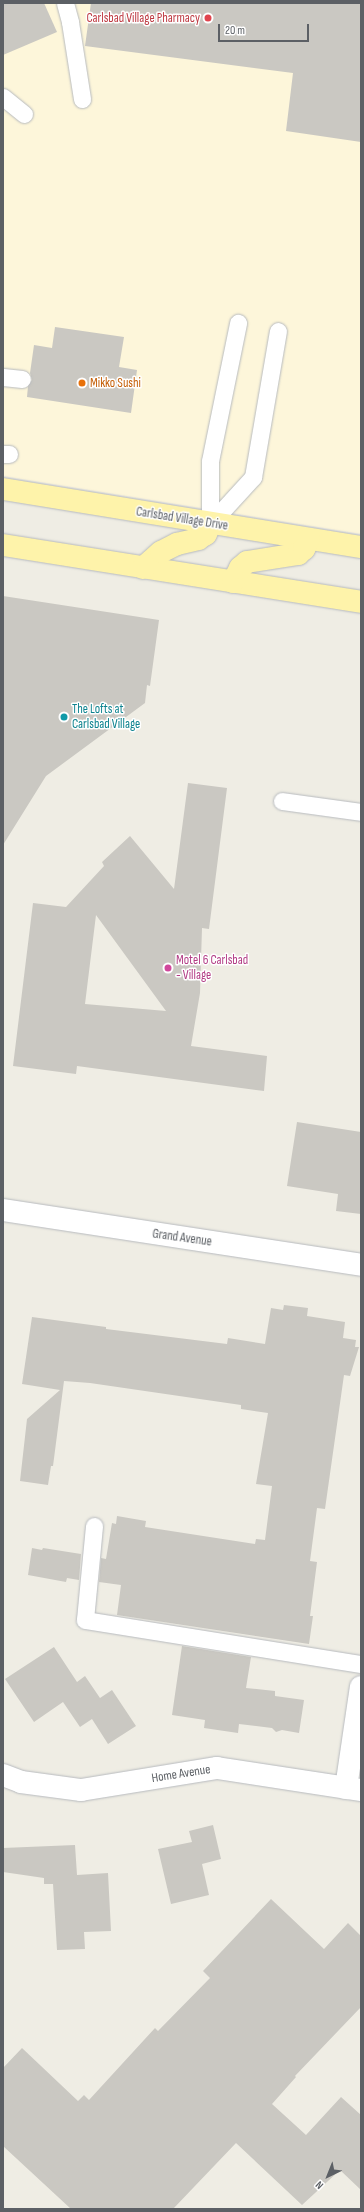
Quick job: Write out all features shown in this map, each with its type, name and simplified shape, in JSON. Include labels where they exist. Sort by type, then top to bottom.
[{"type":"main road","name":"Carlsbad Village Drive","points":[[3,489],[210,524],[361,547]]},
{"type":"main road","points":[[143,568],[161,552],[177,544],[198,539],[206,534],[210,524]]},
{"type":"main road","points":[[233,582],[240,568],[248,562],[298,554],[304,550],[309,539]]},
{"type":"main road","points":[[3,545],[361,602]]},
{"type":"street","name":"Grand Avenue","points":[[3,1210],[361,1265]]},
{"type":"street","points":[[353,1789],[361,1687]]},
{"type":"street","name":"Home Avenue","points":[[3,1775],[22,1782],[81,1790],[217,1768],[353,1789]]},
{"type":"lane","points":[[65,3],[70,22],[82,99]]},
{"type":"lane","points":[[3,97],[24,114]]},
{"type":"lane","points":[[210,524],[210,461],[238,324]]},
{"type":"lane","points":[[210,524],[253,477],[278,331]]},
{"type":"lane","points":[[3,377],[22,379]]},
{"type":"lane","points":[[282,801],[361,812]]},
{"type":"lane","points":[[94,1526],[85,1620],[361,1664]]},
{"type":"shaded area","points":[[3,3],[361,3],[361,534],[3,476]]},
{"type":"building","points":[[3,3],[44,3],[57,32],[3,55]]},
{"type":"building","points":[[91,3],[361,3],[361,142],[286,131],[293,73],[85,46]]},
{"type":"building","name":"Mikko Sushi","points":[[55,327],[124,337],[119,367],[137,370],[131,413],[27,397],[28,386],[32,380],[30,373],[34,345],[52,348]]},
{"type":"building","name":"The Lofts at Carlsbad Village","points":[[3,596],[159,620],[150,686],[147,685],[145,703],[46,776],[3,845]]},
{"type":"building","points":[[188,783],[227,788],[209,929],[202,928],[200,993],[191,1046],[267,1056],[264,1091],[77,1066],[76,1074],[13,1066],[33,903],[66,907],[104,866],[102,862],[130,836],[174,889]],"holes":[[[96,915],[166,1011],[85,1004]]]},
{"type":"building","points":[[297,1122],[361,1132],[361,1214],[336,1211],[338,1194],[287,1186]]},
{"type":"building","points":[[284,1305],[308,1308],[307,1316],[345,1322],[343,1338],[356,1340],[355,1347],[359,1347],[350,1376],[344,1375],[325,1509],[317,1508],[310,1561],[317,1562],[310,1616],[313,1616],[309,1644],[117,1615],[121,1585],[99,1582],[101,1558],[106,1559],[112,1523],[116,1524],[117,1516],[146,1521],[145,1527],[255,1544],[256,1539],[265,1540],[272,1486],[256,1484],[268,1413],[241,1409],[241,1405],[90,1383],[64,1381],[53,1466],[51,1466],[48,1485],[20,1481],[27,1419],[60,1390],[22,1384],[32,1317],[106,1327],[106,1329],[227,1344],[228,1338],[265,1344],[271,1308],[283,1310]]},
{"type":"building","points":[[32,1548],[42,1550],[43,1548],[81,1554],[79,1580],[67,1578],[66,1582],[28,1575]]},
{"type":"building","points":[[182,1646],[251,1657],[246,1688],[275,1691],[275,1696],[304,1700],[299,1733],[282,1730],[276,1732],[272,1728],[239,1724],[238,1733],[204,1728],[205,1720],[172,1715]]},
{"type":"building","points":[[54,1647],[77,1682],[85,1676],[100,1698],[112,1690],[136,1726],[108,1744],[92,1719],[80,1727],[63,1702],[34,1722],[5,1679]]},
{"type":"building","points":[[213,1825],[221,1859],[202,1864],[209,1895],[171,1904],[158,1849],[192,1842],[189,1831]]},
{"type":"building","points":[[75,1845],[77,1875],[108,1873],[111,1931],[84,1932],[85,1949],[57,1950],[53,1884],[44,1884],[44,1878],[3,1872],[3,1848]]},
{"type":"building","points":[[271,1899],[324,1949],[348,1923],[361,1936],[361,2007],[295,2076],[296,2077],[272,2104],[306,2135],[341,2097],[361,2115],[361,2190],[340,2170],[302,2205],[236,2143],[173,2209],[71,2209],[3,2146],[3,2068],[22,2048],[78,2101],[84,2095],[89,2100],[155,2028],[158,2031],[210,1978],[203,1971]]},
{"type":"place","name":"Carlsbad Village Pharmacy","points":[[208,18]]},
{"type":"place","name":"Mikko Sushi","points":[[82,383]]},
{"type":"place","name":"The Lofts at Carlsbad Village","points":[[64,717]]},
{"type":"place","name":"Motel 6 Carlsbad - Village","points":[[168,968]]}]
